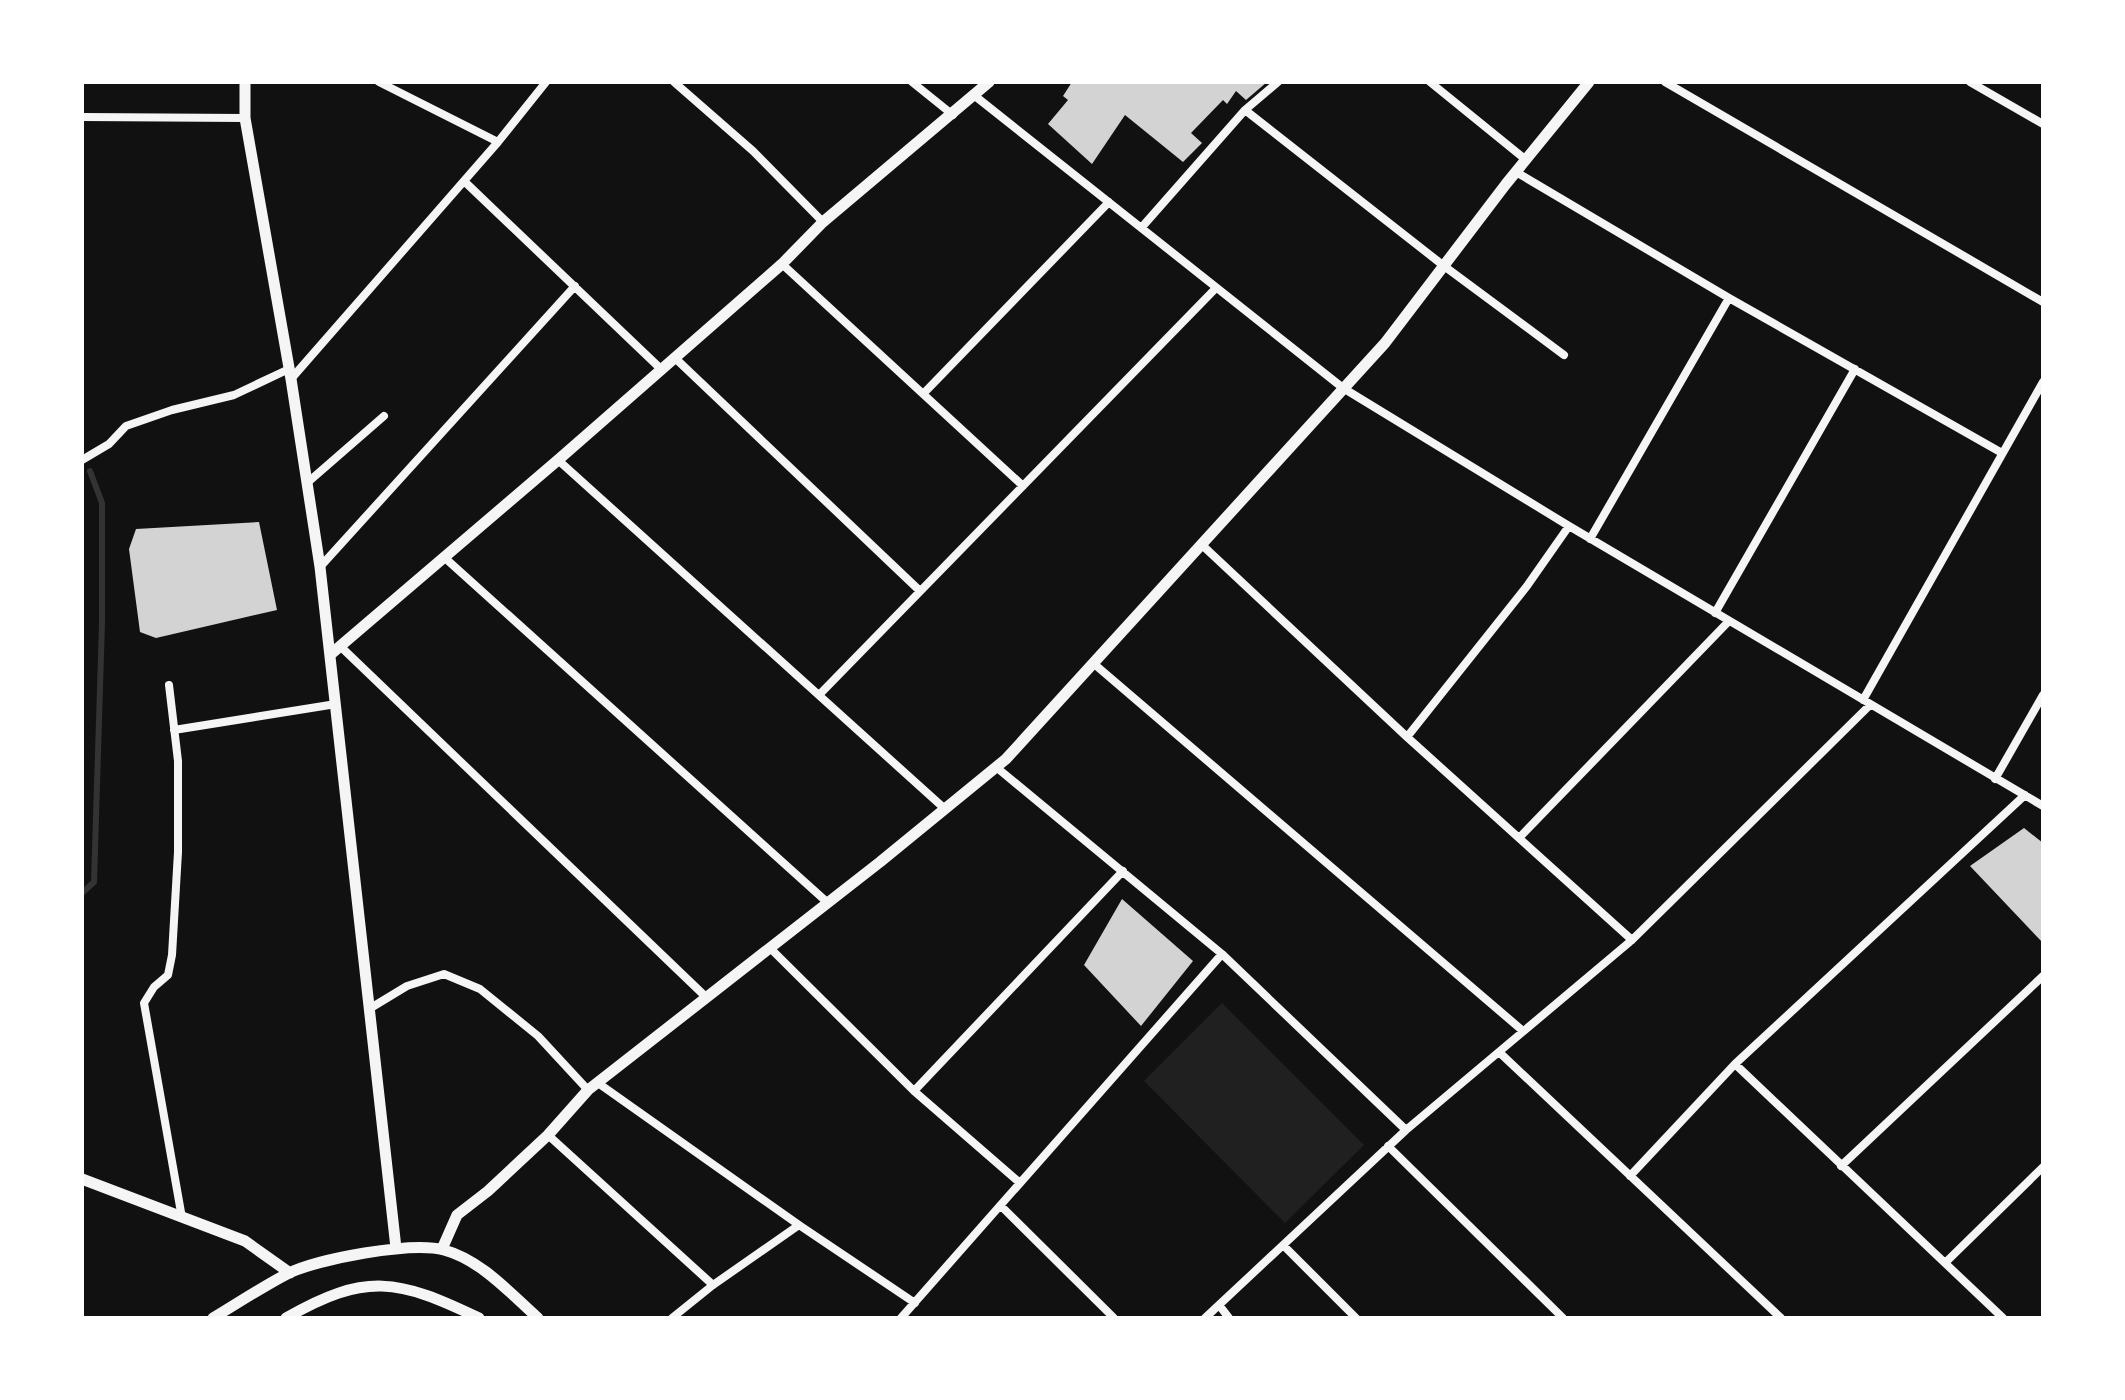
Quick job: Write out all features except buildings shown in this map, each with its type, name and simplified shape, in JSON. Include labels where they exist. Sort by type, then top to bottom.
[{"type":"street","points":[[245,82],[245,118],[336,650],[336,704],[396,1248]]},
{"type":"street","points":[[379,82],[498,142]]},
{"type":"street","points":[[82,460],[109,444],[126,426],[172,410],[234,395],[290,374],[464,181],[546,82]]},
{"type":"street","points":[[674,82],[753,151],[823,222]]},
{"type":"street","points":[[912,82],[953,115]]},
{"type":"street","points":[[336,650],[662,370],[782,264],[823,222],[989,82]]},
{"type":"street","points":[[1142,227],[1245,110],[1278,82]]},
{"type":"street","points":[[1430,82],[1526,160]]},
{"type":"street","points":[[442,1249],[457,1215],[488,1191],[548,1135],[593,1087],[996,767],[1385,343],[1589,82]]},
{"type":"street","points":[[1665,82],[2043,302]]},
{"type":"street","points":[[1970,82],[2043,124]]},
{"type":"street","points":[[975,96],[1343,388],[1590,539],[2043,806]]},
{"type":"street","points":[[1245,110],[1444,266],[1564,355]]},
{"type":"street","points":[[82,117],[245,118]]},
{"type":"street","points":[[1516,172],[1729,298],[2002,453]]},
{"type":"street","points":[[464,181],[662,370]]},
{"type":"street","points":[[924,393],[1109,202]]},
{"type":"street","points":[[782,264],[1023,486]]},
{"type":"street","points":[[320,567],[575,286]]},
{"type":"street","points":[[819,695],[1216,288]]},
{"type":"street","points":[[1590,539],[1729,298]]},
{"type":"street","points":[[675,358],[920,591]]},
{"type":"street","points":[[1715,613],[1855,369]]},
{"type":"street","points":[[1205,1318],[1406,1130],[1632,940],[1866,702],[2043,382]]},
{"type":"street","points":[[307,483],[384,416]]},
{"type":"street","points":[[558,460],[945,809]]},
{"type":"street","points":[[1407,737],[1527,586],[1569,526]]},
{"type":"street","points":[[1201,544],[1407,737],[1632,940]]},
{"type":"street","points":[[445,558],[828,903]]},
{"type":"street","points":[[1520,837],[1729,621]]},
{"type":"street","points":[[336,650],[707,998]]},
{"type":"street","points":[[1093,663],[1523,1031]]},
{"type":"street","points":[[169,685],[178,761],[172,955],[168,975],[154,987],[144,1003],[182,1218]]},
{"type":"street","points":[[1995,779],[2043,695]]},
{"type":"street","points":[[174,730],[336,704]]},
{"type":"street","points":[[996,767],[1222,954],[1406,1130]]},
{"type":"street","points":[[1630,1176],[1735,1064],[2025,795]]},
{"type":"street","points":[[914,1091],[1123,871]]},
{"type":"street","points":[[770,948],[914,1091],[1020,1183]]},
{"type":"street","points":[[901,1318],[1222,954]]},
{"type":"street","points":[[369,1009],[407,986],[444,974],[480,989],[538,1036],[593,1087],[915,1303]]},
{"type":"street","points":[[1841,1166],[2043,976]]},
{"type":"street","points":[[1499,1052],[1781,1318]]},
{"type":"street","points":[[1735,1064],[2003,1318]]},
{"type":"street","points":[[548,1135],[713,1285]]},
{"type":"street","points":[[1388,1146],[1563,1318]]},
{"type":"street","points":[[1945,1263],[2043,1167]]},
{"type":"street","points":[[82,1179],[245,1241],[290,1273]]},
{"type":"street","points":[[1001,1206],[1114,1318]]},
{"type":"street","points":[[672,1318],[713,1285],[799,1225]]},
{"type":"street","points":[[1283,1245],[1356,1318]]},
{"type":"street","points":[[213,1318],[290,1273],[396,1248],[442,1249],[463,1258],[486,1272],[538,1318]]},
{"type":"street","points":[[286,1318],[341,1291],[382,1285],[430,1294],[479,1318]]},
{"type":"street","points":[[1219,1305],[1229,1318]]},
{"type":"shaded area","points":[[1222,1003],[1364,1145],[1285,1223],[1144,1081]]},
{"type":"waterway","points":[[82,893],[94,882],[102,623],[102,503],[90,471]]}]
